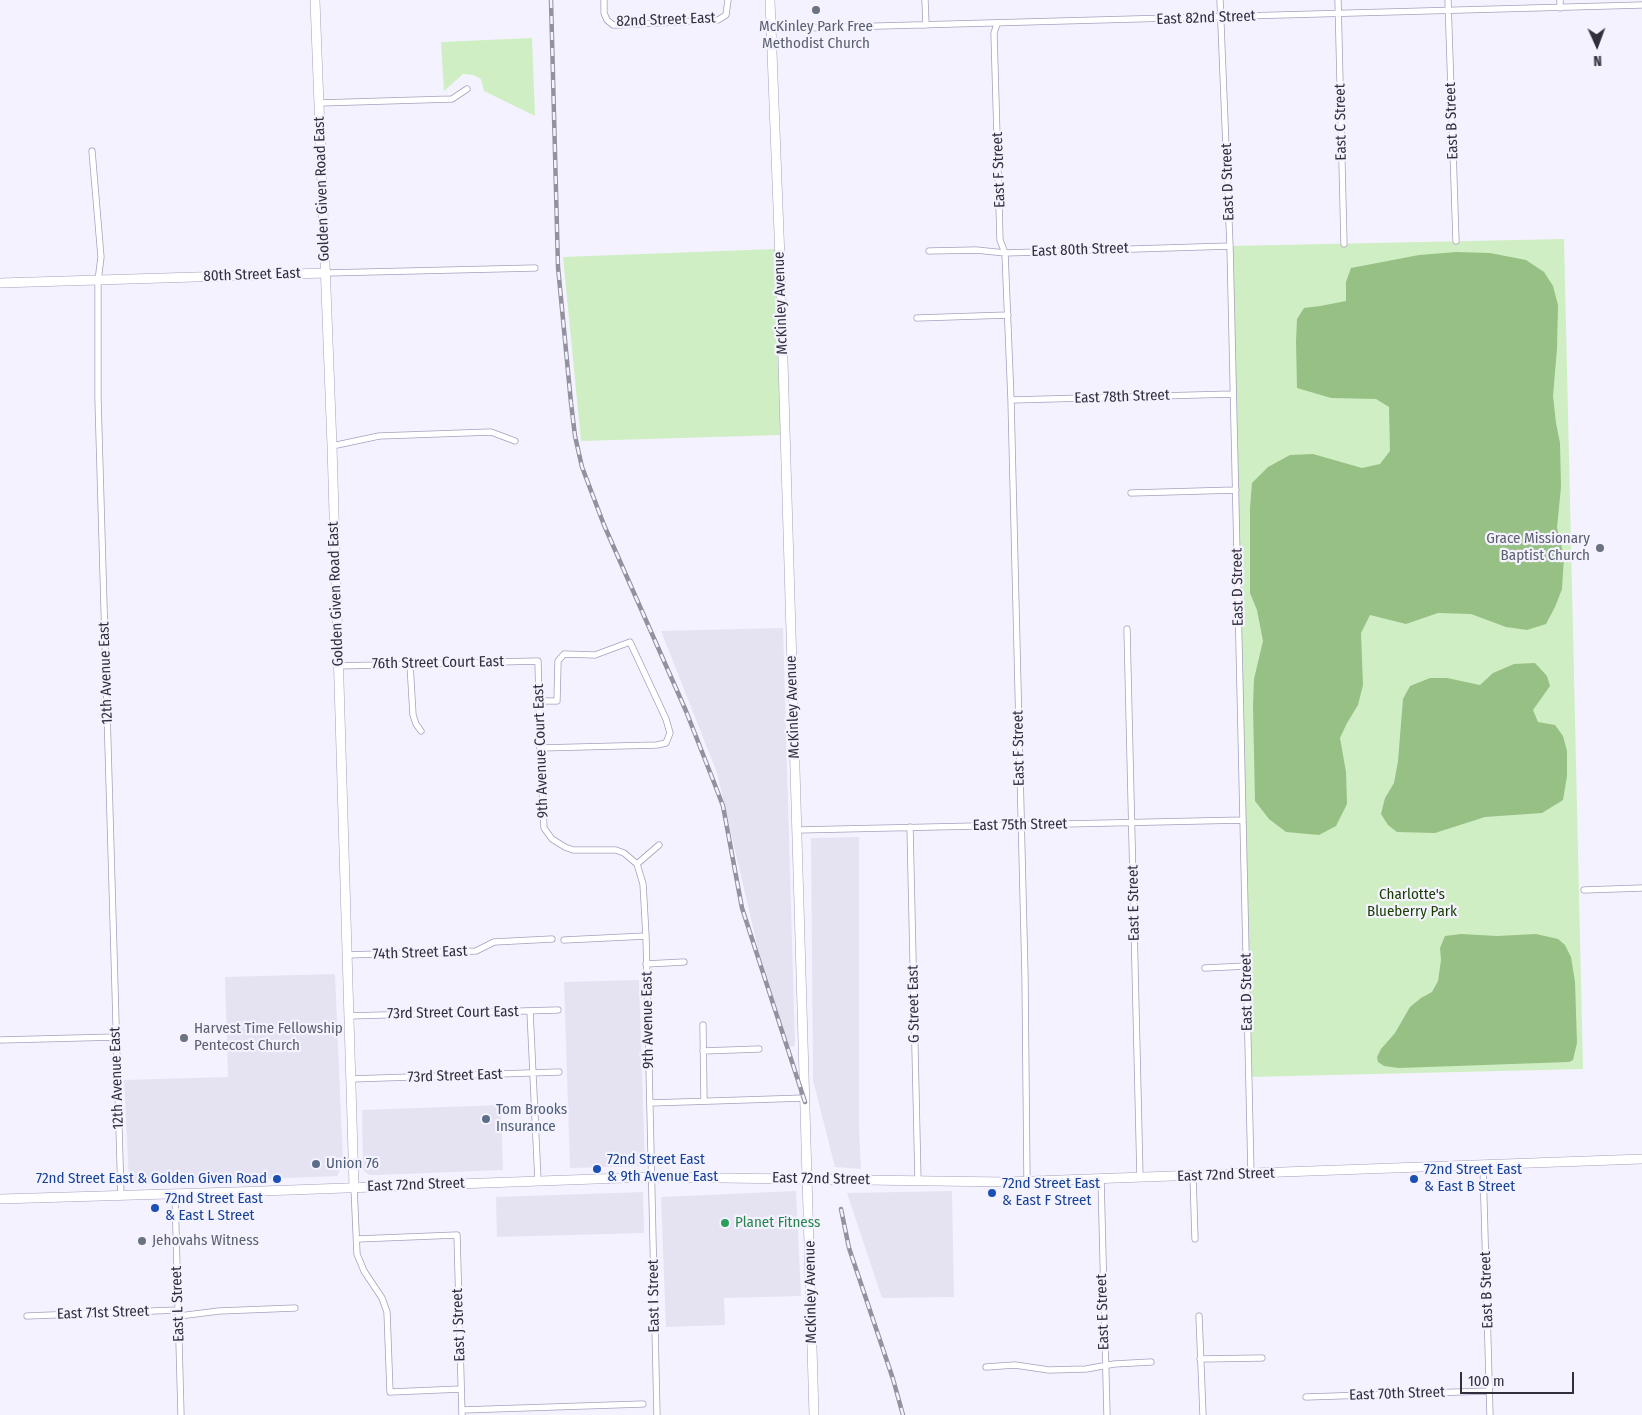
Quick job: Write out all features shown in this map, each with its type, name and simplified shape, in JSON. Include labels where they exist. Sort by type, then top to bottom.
[{"type":"street","name":"Golden Given Road East","points":[[315,0],[332,446],[354,1187]]},
{"type":"street","name":"82nd Street East","points":[[604,0],[604,13],[610,22],[617,25],[713,21],[723,18],[728,10],[728,0]]},
{"type":"street","name":"McKinley Avenue","points":[[770,0],[798,830],[814,1415]]},
{"type":"street","points":[[925,0],[926,25]]},
{"type":"street","name":"East D Street","points":[[1220,0],[1234,394],[1251,1174]]},
{"type":"street","name":"East C Street","points":[[1338,0],[1344,244]]},
{"type":"street","name":"East B Street","points":[[1448,0],[1456,241]]},
{"type":"street","points":[[1560,0],[1560,8]]},
{"type":"street","name":"East 82nd Street","points":[[771,29],[1642,5]]},
{"type":"street","name":"East F Street","points":[[997,24],[994,33],[1000,240],[1005,253],[1011,400],[1025,975],[1027,1181]]},
{"type":"street","points":[[319,103],[452,99],[466,89]]},
{"type":"street","name":"12th Avenue East","points":[[92,151],[101,257],[98,280],[98,399],[122,1196]]},
{"type":"street","name":"East 80th Street","points":[[929,251],[976,250],[1005,253],[1230,246]]},
{"type":"street","name":"80th Street East","points":[[0,283],[535,268]]},
{"type":"street","points":[[916,318],[1008,315]]},
{"type":"street","name":"East 78th Street","points":[[1011,400],[1234,394]]},
{"type":"street","points":[[332,446],[379,436],[491,432],[515,442]]},
{"type":"street","points":[[1131,493],[1236,490]]},
{"type":"street","name":"East E Street","points":[[1127,629],[1140,1178]]},
{"type":"street","points":[[539,701],[557,701],[558,661],[564,654],[595,655],[630,642],[666,719],[670,733],[668,740],[662,744],[650,746],[540,748]]},
{"type":"street","name":"76th Street Court East","points":[[338,666],[538,661]]},
{"type":"street","name":"9th Avenue Court East","points":[[538,661],[542,819],[544,828],[559,845],[573,850],[616,850],[624,853],[637,864]]},
{"type":"street","points":[[410,664],[413,715],[421,731]]},
{"type":"street","name":"East 75th Street","points":[[798,830],[1243,820]]},
{"type":"street","name":"G Street East","points":[[910,828],[918,1181]]},
{"type":"street","points":[[637,864],[659,845]]},
{"type":"street","name":"9th Avenue East","points":[[637,864],[643,884],[646,936],[651,1177]]},
{"type":"street","points":[[1584,890],[1642,888]]},
{"type":"street","points":[[564,940],[646,936]]},
{"type":"street","name":"74th Street East","points":[[346,956],[476,951],[494,942],[552,939]]},
{"type":"street","points":[[646,964],[684,962]]},
{"type":"street","points":[[1205,968],[1247,966]]},
{"type":"street","name":"73rd Street Court East","points":[[348,1016],[558,1010]]},
{"type":"street","points":[[530,1011],[538,1181]]},
{"type":"street","points":[[703,1025],[704,1100]]},
{"type":"street","points":[[0,1040],[116,1037]]},
{"type":"street","points":[[702,1051],[759,1048]]},
{"type":"street","name":"73rd Street East","points":[[351,1079],[560,1072]]},
{"type":"street","points":[[650,1103],[805,1098]]},
{"type":"street","name":"East 72nd Street","points":[[0,1199],[651,1177],[1027,1181],[1642,1159]]},
{"type":"street","name":"East B Street","points":[[1483,1166],[1490,1415]]},
{"type":"street","points":[[1193,1176],[1195,1239]]},
{"type":"street","name":"East I Street","points":[[651,1177],[657,1415]]},
{"type":"street","name":"East E Street","points":[[1101,1179],[1107,1415]]},
{"type":"street","points":[[354,1187],[357,1254],[367,1277],[382,1298],[387,1312],[390,1392],[461,1389]]},
{"type":"street","name":"East L Street","points":[[175,1194],[182,1415]]},
{"type":"street","name":"East J Street","points":[[357,1239],[457,1235],[462,1413]]},
{"type":"street","name":"East 71st Street","points":[[28,1316],[295,1308]]},
{"type":"street","points":[[1200,1316],[1203,1415]]},
{"type":"street","points":[[1200,1359],[1262,1358]]},
{"type":"street","points":[[986,1367],[1015,1366],[1049,1370],[1151,1362]]},
{"type":"street","name":"East 70th Street","points":[[1306,1396],[1489,1392]]},
{"type":"street","points":[[462,1413],[643,1404]]},
{"type":"shaded area","points":[[783,628],[795,1045],[792,1047],[789,1046],[758,949],[717,773],[661,631]]},
{"type":"shaded area","points":[[859,837],[859,1128],[861,1169],[835,1167],[813,1080],[811,838]]},
{"type":"shaded area","points":[[335,974],[343,1164],[337,1176],[135,1184],[129,1180],[124,1080],[228,1077],[225,977]]},
{"type":"shaded area","points":[[639,980],[645,1166],[570,1168],[564,982]]},
{"type":"shaded area","points":[[501,1105],[503,1170],[369,1175],[363,1170],[362,1110]]},
{"type":"shaded area","points":[[796,1191],[801,1296],[724,1298],[725,1325],[666,1327],[661,1197]]},
{"type":"shaded area","points":[[952,1191],[954,1297],[882,1298],[847,1193]]},
{"type":"shaded area","points":[[643,1192],[644,1233],[497,1237],[496,1197]]},
{"type":"green space","points":[[532,38],[535,116],[484,91],[481,79],[473,75],[463,74],[444,91],[441,42]]},
{"type":"green space","name":"Charlotte's Blueberry Park","points":[[1564,239],[1583,1069],[1249,1077],[1230,246]]},
{"type":"green space","points":[[775,249],[781,435],[581,441],[563,257]]},
{"type":"green space","points":[[1456,252],[1490,253],[1526,260],[1544,272],[1553,286],[1558,305],[1553,396],[1560,443],[1561,487],[1557,528],[1564,557],[1562,589],[1546,624],[1527,630],[1506,627],[1471,614],[1438,613],[1406,624],[1370,615],[1361,633],[1363,685],[1358,705],[1340,738],[1346,772],[1347,804],[1336,826],[1319,835],[1286,832],[1269,819],[1255,801],[1254,679],[1263,641],[1257,610],[1250,593],[1250,508],[1252,483],[1268,467],[1290,455],[1313,454],[1362,468],[1380,464],[1390,451],[1389,407],[1376,399],[1331,398],[1297,388],[1297,319],[1304,308],[1346,301],[1346,282],[1351,268],[1419,255]]},
{"type":"green space","points":[[1535,663],[1547,676],[1550,686],[1533,710],[1538,722],[1555,725],[1563,736],[1567,751],[1567,776],[1563,800],[1542,813],[1485,817],[1435,833],[1397,832],[1388,825],[1381,814],[1385,798],[1394,783],[1398,761],[1403,699],[1410,686],[1430,678],[1447,678],[1480,685],[1493,673],[1514,664]]},
{"type":"green space","points":[[1461,934],[1497,936],[1536,934],[1558,939],[1565,945],[1571,957],[1575,982],[1577,1043],[1573,1060],[1569,1062],[1399,1068],[1384,1066],[1378,1062],[1377,1057],[1381,1049],[1395,1033],[1410,1007],[1432,992],[1438,981],[1441,960],[1440,948],[1445,936]]},
{"type":"railway","points":[[551,0],[558,267],[571,403],[575,436],[582,467],[604,525],[686,711],[723,806],[742,908],[805,1102]]},
{"type":"railway","points":[[841,1209],[849,1248],[893,1379],[903,1415]]},
{"type":"place","name":"McKinley Park Free Methodist Church","points":[[816,10]]},
{"type":"place","name":"Grace Missionary Baptist Church","points":[[1600,548]]},
{"type":"place","name":"Harvest Time Fellowship Pentecost Church","points":[[184,1038]]},
{"type":"place","name":"Tom Brooks Insurance","points":[[486,1119]]},
{"type":"place","name":"Union 76","points":[[316,1164]]},
{"type":"place","name":"72nd Street East & 9th Avenue East","points":[[597,1169]]},
{"type":"place","name":"72nd Street East & Golden Given Road","points":[[277,1179]]},
{"type":"place","name":"72nd Street East & East B Street","points":[[1414,1179]]},
{"type":"place","name":"72nd Street East & East F Street","points":[[992,1193]]},
{"type":"place","name":"72nd Street East & East L Street","points":[[155,1208]]},
{"type":"place","name":"Planet Fitness","points":[[725,1223]]},
{"type":"place","name":"Jehovahs Witness","points":[[142,1241]]}]
